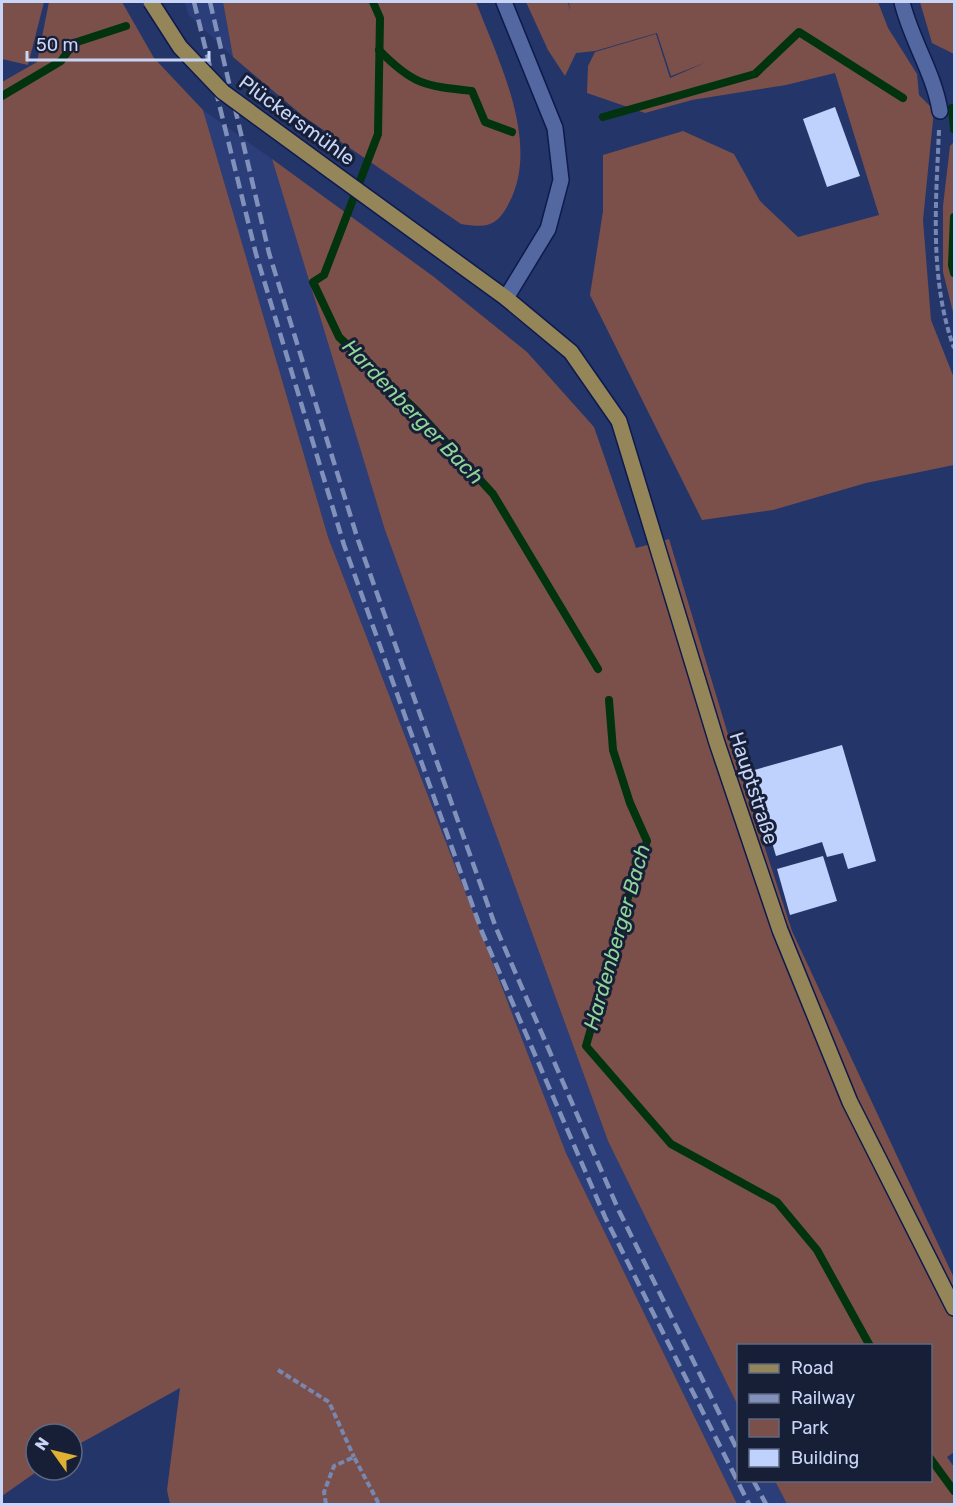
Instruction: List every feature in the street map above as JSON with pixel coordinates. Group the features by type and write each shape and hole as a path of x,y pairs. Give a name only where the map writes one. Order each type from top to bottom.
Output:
{"main road":[{"name":"Plückersmühle","path":"151,2 180,47 223,92 440,251"},
{"name":"Hauptstraße","path":"440,251 506,298 571,352 619,421 717,743 780,930 850,1102 954,1308"}],"street":[{"path":"504,2 555,128 561,180 548,229 506,298"},
{"path":"902,2 906,21 936,85 940,111"}],"path":[{"path":"940,111 938,285 946,326 954,348"},
{"path":"278,1370 329,1402 379,1504"},
{"path":"326,1504 324,1492 334,1466 354,1457"}],"shaded area":[{"path":"185,2 223,2 233,57 188,14"},
{"path":"203,110 272,159 385,530 608,1141 737,1404 737,1482 776,1482 787,1504 737,1504 566,1153 328,537"}],"green space":[{"path":"2,2 44,2 28,65 2,59"},
{"path":"49,2 122,2 154,58 203,110 328,537 566,1153 737,1504 170,1504 167,1490 180,1388 84,1441 84,1422 24,1422 24,1481 2,1496 2,82 37,62"},
{"path":"223,2 476,2 505,75 518,128 520,154 518,180 505,211 490,224 477,226 461,224 303,116 233,57"},
{"path":"526,2 568,2 570,11 569,2 878,2 888,28 917,74 919,95 934,110 923,220 931,320 954,378 954,465 866,483 773,510 702,520 590,295 603,211 603,155 683,131 734,154 760,201 798,237 879,215 835,73 786,85 692,100 645,113 587,93 588,66 595,52 656,34 670,78 707,62 671,76 657,33 595,51 576,53 565,76 548,50"},
{"path":"920,2 954,2 954,54 932,43"},
{"path":"954,142 954,316 943,272 943,206 950,146"},
{"path":"272,159 434,277 527,352 594,427 636,548 669,539 730,741 792,931 954,1278 954,1452 947,1457 954,1467 954,1504 787,1504 776,1482 932,1482 932,1344 737,1344 737,1404 608,1141 385,530"}],"building":[{"path":"835,107 860,176 827,187 803,119"},
{"path":"842,745 876,861 848,869 843,853 827,857 822,842 776,856 751,771"},
{"path":"823,856 837,901 790,915 777,869"}],"waterway":[{"name":"Hardenberger Bach","path":"373,2 380,18 378,134 324,275 313,282 339,337 418,412 493,494 598,669"},
{"path":"2,96 61,61 74,43 126,26"},
{"path":"603,117 755,74 799,32 903,98"},
{"path":"379,50 401,70 421,82 472,91 485,122 512,132"},
{"path":"952,108 954,129"},
{"path":"954,217 952,265 954,273"},
{"name":"Hardenberger Bach","path":"609,700 613,750 630,803 647,841 633,880 586,1046 671,1144 777,1202 817,1250 869,1344"},
{"name":"Hardenberger Bach","path":"932,1461 954,1491"}],"railway":[{"path":"194,2 256,254 344,545 482,932 605,1217 737,1480"},
{"path":"210,2 269,253 358,540 496,928 619,1211 737,1449"},
{"path":"738,1482 749,1504"},
{"path":"754,1482 766,1504"}]}
